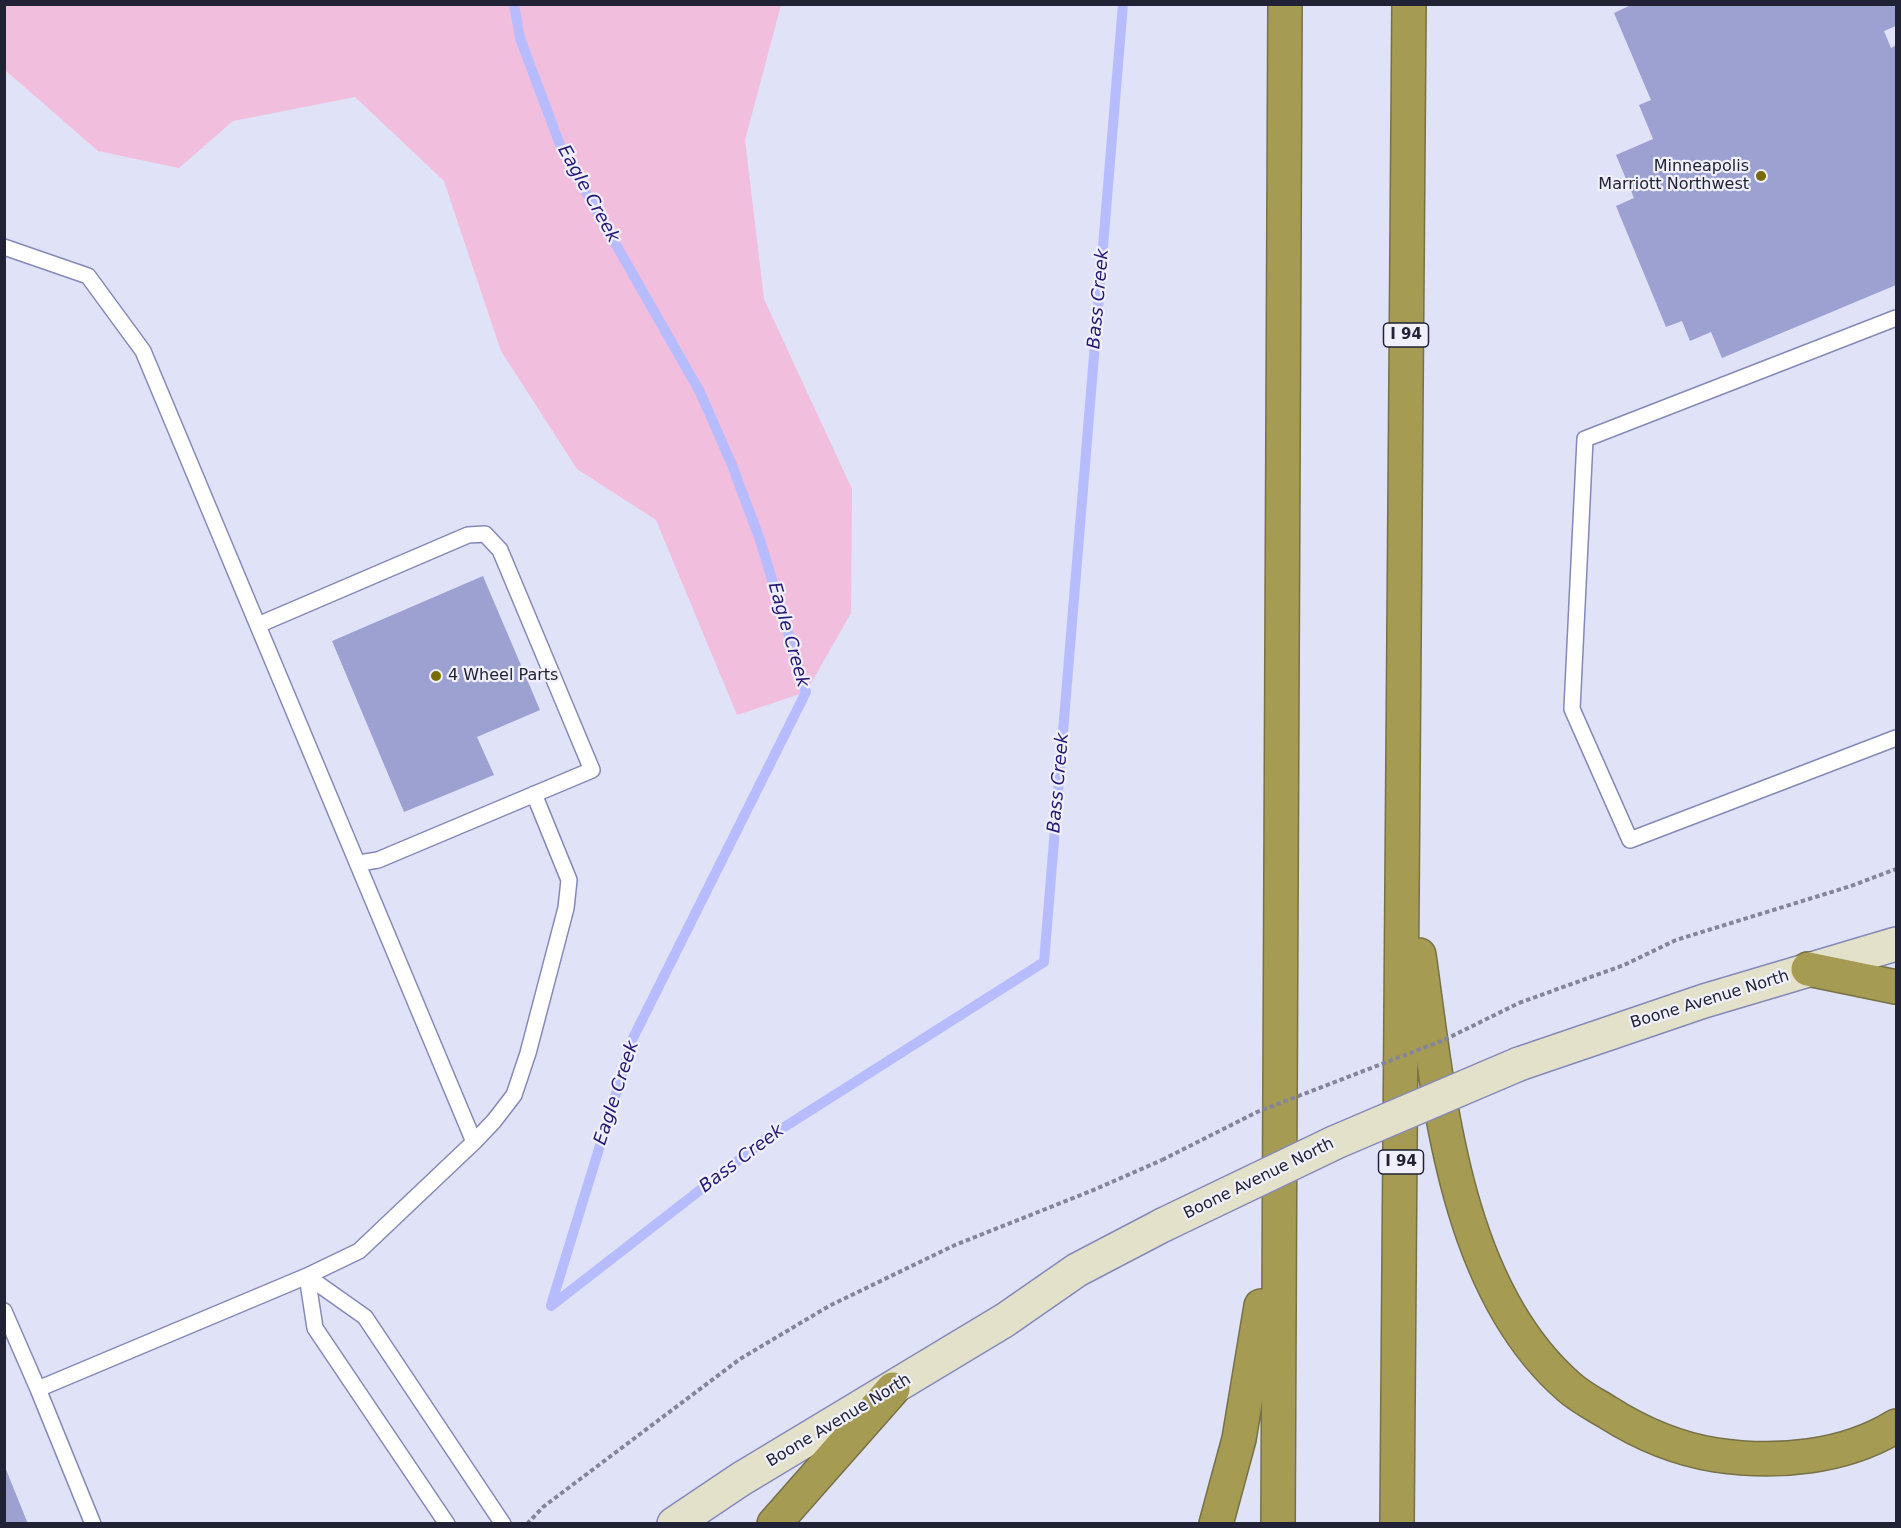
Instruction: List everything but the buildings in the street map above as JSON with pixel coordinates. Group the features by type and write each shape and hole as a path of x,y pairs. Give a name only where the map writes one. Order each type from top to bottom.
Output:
{"highway":[{"path":"1278,1524 1285,4"},
{"name":"I 94","path":"1397,1524 1409,4"},
{"path":"1404,666 1417,943 1436,1077 1450,1154 1466,1211 1479,1249 1509,1314 1550,1368 1570,1388 1619,1420 1645,1433 1704,1453 1739,1458 1803,1457 1864,1441 1896,1426"},
{"path":"1808,969 1896,987"},
{"path":"1216,1524 1239,1439 1258,1331 1280,1171"},
{"path":"774,1524 893,1389"}],"street":[{"name":"Boone Avenue North","path":"674,1524 741,1479 1005,1320 1077,1270 1163,1225 1336,1142 1520,1064 1643,1021 1894,943"}],"lane":[{"path":"4,247 88,276 143,351 474,1142"},
{"path":"1896,318 1585,439 1572,709 1630,840 1896,738"},
{"path":"258,625 468,535 485,534 500,550 592,770 378,860 359,863"},
{"path":"38,1389 307,1276 359,1251 474,1142 514,1095 528,1053 566,908 569,880 534,794"},
{"path":"307,1276 315,1328 447,1524"},
{"path":"307,1276 365,1317 503,1524"},
{"path":"4,1311 93,1524"}],"path":[{"path":"527,1524 543,1507 740,1359 829,1306 955,1245 1162,1160 1257,1112 1444,1040 1519,1003 1623,965 1676,940 1851,886 1896,869"}],"shaded area":[{"path":"5,4 781,5 745,140 764,299 852,489 851,613 806,692 737,715 656,520 577,469 501,351 444,181 355,97 233,121 179,168 98,151 5,70"}],"waterway":[{"name":"Eagle Creek","path":"514,4 520,38 562,150 700,392 732,465 760,540 806,692 633,1038 551,1305"},
{"name":"Bass Creek","path":"551,1306 767,1138 1044,962 1123,4"}],"place":[{"name":"Minneapolis Marriott Northwest","path":"1761,176"},
{"name":"4 Wheel Parts","path":"436,676"}]}
